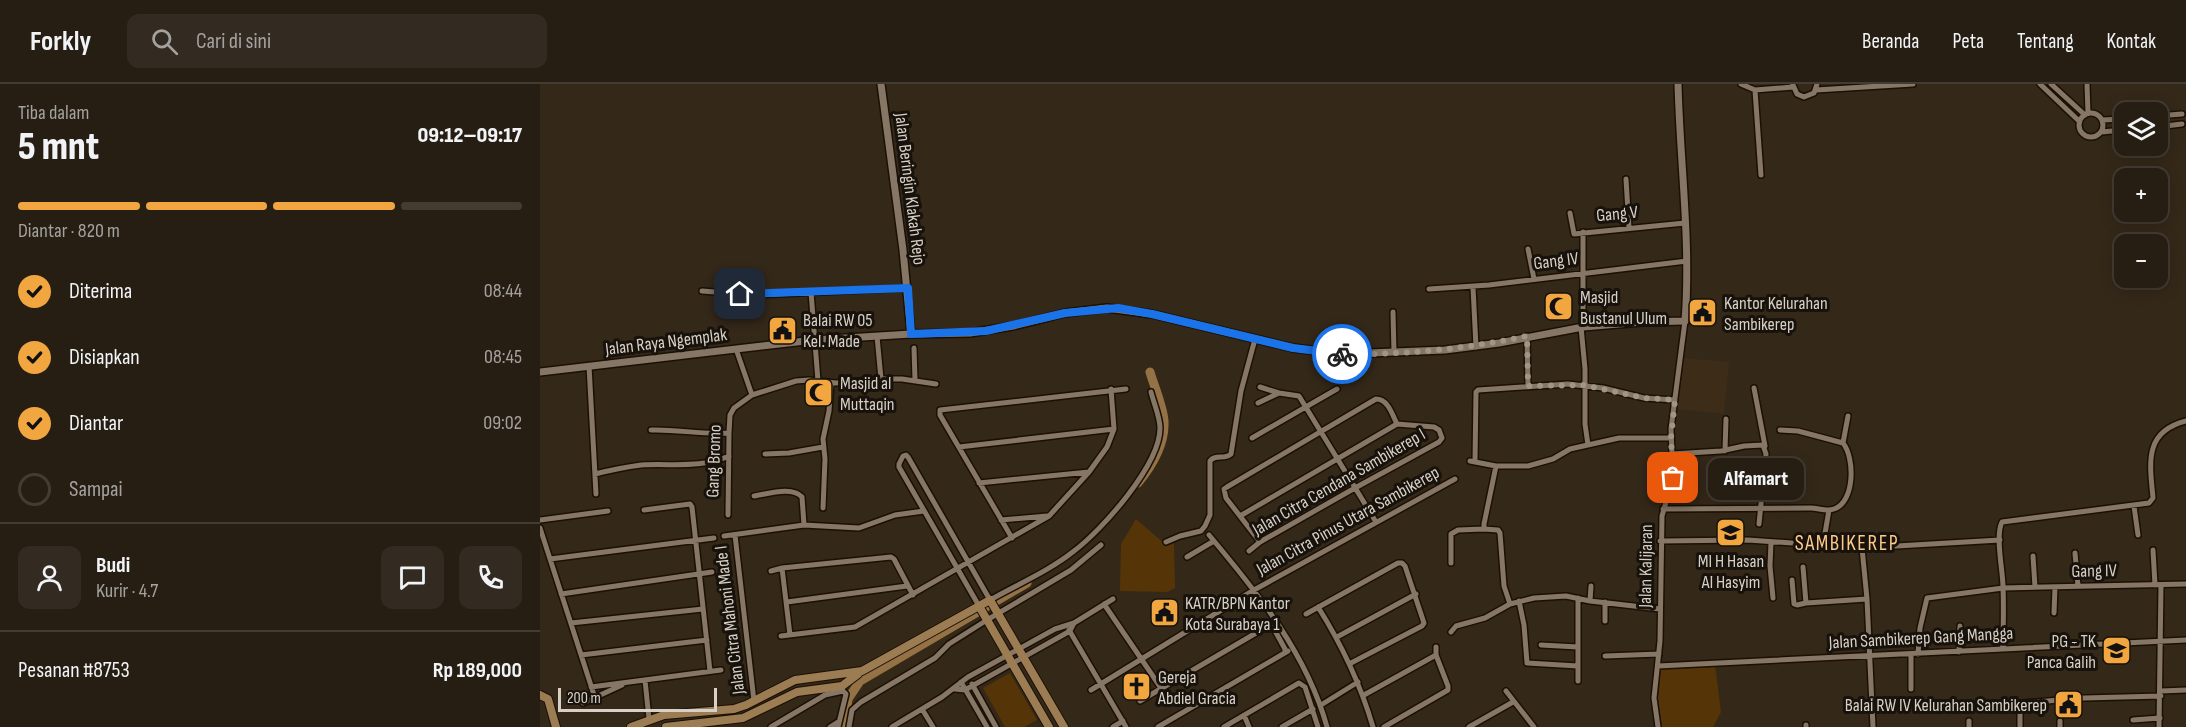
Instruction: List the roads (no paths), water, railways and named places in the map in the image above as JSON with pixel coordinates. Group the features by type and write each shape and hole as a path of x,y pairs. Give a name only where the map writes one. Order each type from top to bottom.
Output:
{"main road":[{"path":"666,727 736,720 750,716 797,692 845,686 862,671 991,601 1064,727"},
{"path":"980,608 1049,727"},
{"path":"631,727 649,719 664,716 734,709 795,680 845,686"},
{"path":"540,695 548,699 556,727"}],"street":[{"name":"Jalan Beringin Klakah Rejo","path":"881,84 908,288 911,334"},
{"name":"Jalan Kalijaran","path":"1658,727 1654,698 1659,654 1660,541 1663,509 1673,478 1671,438 1685,321 1687,261 1678,84"},
{"path":"1741,84 1755,90 1793,86 1797,94 1804,97 1811,95 1816,87 1913,84"},
{"path":"2040,84 2079,121 2079,129 2083,135 2095,137 2102,132 2114,131"},
{"path":"2051,84 2088,114 2100,117 2102,120 2114,119"},
{"path":"2088,114 2089,84"},
{"path":"1755,90 1761,175"},
{"path":"2168,114 2183,111 2182,124 2186,130"},
{"path":"2079,121 2088,114"},
{"path":"2102,120 2102,132"},
{"path":"2168,126 2182,124"},
{"path":"1626,179 1629,228"},
{"name":"Gang V","path":"1570,213 1573,233 1685,223"},
{"path":"1583,232 1582,327 1585,424 1588,445"},
{"path":"1528,249 1534,279"},
{"name":"Gang IV","path":"1429,289 1473,287 1687,261"},
{"path":"1473,287 1476,347"},
{"path":"702,291 755,295 908,288"},
{"path":"811,292 818,381"},
{"name":"Jalan Raya Ngemplak","path":"540,372 814,340 986,331 1065,313 1107,308 1152,314 1314,352 1394,353 1476,347 1582,327 1685,321"},
{"path":"1393,312 1394,353"},
{"path":"877,336 881,379"},
{"path":"1527,336 1528,386"},
{"path":"1166,542 1201,531 1209,518 1210,461 1231,454 1241,391 1255,339"},
{"path":"914,348 915,380"},
{"path":"736,349 752,395 796,381 831,383 881,379 915,380 936,384"},
{"path":"589,366 596,494"},
{"path":"824,508 825,459 823,447 831,383"},
{"path":"1671,438 1626,437 1570,450 1540,463 1520,467 1472,462 1477,390 1584,385 1644,398 1675,400"},
{"path":"1260,387 1279,393 1296,394 1307,406 1376,522"},
{"path":"1754,388 1763,446 1762,510 1759,524"},
{"path":"781,636 855,627 1049,516 1089,472 1107,447 1114,429 1111,389"},
{"path":"1011,538 940,415 942,409 1126,389"},
{"path":"1252,438 1337,389"},
{"path":"980,608 899,467 904,455 908,457 991,601 1073,552 1092,535 1128,495 1149,463 1159,435 1160,423 1151,393"},
{"path":"1258,403 1279,393"},
{"name":"Gang Bromo","path":"728,515 729,434 733,410 752,395"},
{"path":"1240,516 1397,424 1386,402 1376,399 1224,489 1226,498 1260,542"},
{"path":"1663,509 1835,509 1843,501 1851,478 1852,463 1843,443 1848,416"},
{"path":"1725,451 1726,419"},
{"path":"2003,649 2000,526 2004,521 2134,506 2152,501 2149,459 2151,448 2167,430 2186,421"},
{"name":"Jalan Citra Cendana Sambikerep I","path":"1250,551 1260,542 1439,442 1442,438 1434,427 1397,424"},
{"path":"959,447 1114,429"},
{"path":"651,430 729,434"},
{"path":"1780,430 1798,430 1843,443"},
{"path":"1672,454 1763,446"},
{"path":"765,454 789,453 823,447"},
{"path":"596,474 640,465 703,464 729,456"},
{"path":"1484,530 1485,514 1496,466"},
{"path":"979,483 1089,472"},
{"name":"Jalan Citra Pinus Utara Sambikerep","path":"1091,690 1254,590 1455,479"},
{"path":"754,496 793,491 800,494 804,525"},
{"path":"644,510 690,504 692,507 710,671"},
{"path":"2134,506 2138,536"},
{"path":"1823,545 1829,510"},
{"path":"540,520 608,511"},
{"path":"723,536 804,525 859,528 896,515 924,511"},
{"path":"1001,520 1049,516"},
{"path":"540,528 595,698"},
{"path":"1451,563 1451,534 1458,531 1498,530 1504,586 1510,604"},
{"name":"Jalan Citra Mahoni Made I","path":"735,535 754,701"},
{"path":"550,559 714,538"},
{"path":"1187,557 1211,538 1254,590 1299,659 1321,705 1327,727"},
{"path":"1660,541 1748,540 1862,548 2000,540"},
{"path":"1771,542 1770,566 1773,598"},
{"path":"849,727 852,710 861,702 935,658 949,644 986,619 1071,570 1101,545"},
{"path":"1862,548 1867,599 1873,727"},
{"path":"2154,550 2162,641 2159,727"},
{"path":"2075,553 2078,586"},
{"path":"2033,556 2035,587"},
{"path":"771,571 891,557 913,595"},
{"path":"1306,614 1402,562 1424,617 1422,626 1351,663"},
{"path":"1803,567 1806,603"},
{"path":"782,568 790,635"},
{"path":"561,594 712,573"},
{"path":"1792,580 1794,604 1797,605 1867,599"},
{"name":"Gang IV","path":"1914,654 1926,599 2003,588 2186,584"},
{"path":"787,602 907,586"},
{"path":"1590,601 1591,586"},
{"path":"2054,613 2055,587"},
{"path":"1337,637 1416,594"},
{"path":"1451,632 1456,626 1485,618 1519,601 1560,596 1660,609"},
{"path":"1578,598 1578,681"},
{"path":"892,727 955,689 968,677 1055,629 1074,623 1113,599"},
{"path":"1519,601 1524,625 1527,663 1578,666"},
{"path":"1605,602 1605,621"},
{"path":"1104,604 1161,688"},
{"path":"1318,607 1351,663 1364,695 1373,727"},
{"path":"571,624 703,609"},
{"path":"955,689 965,690 1024,658 1070,631 1074,623"},
{"path":"1066,624 1125,724 1113,727"},
{"path":"1140,701 1269,626 1274,629 1285,652"},
{"path":"1959,652 1960,626"},
{"path":"1055,629 1060,637"},
{"path":"581,655 707,640"},
{"name":"Jalan Sambikerep Gang Mangga","path":"1658,666 2186,640"},
{"path":"1541,645 1578,646"},
{"path":"1384,727 1447,692 1448,686 1436,655 1436,647"},
{"path":"1158,727 1293,649"},
{"path":"1605,656 1659,654"},
{"path":"1911,689 1914,654"},
{"path":"1364,695 1436,655"},
{"path":"591,687 721,670"},
{"path":"968,677 996,727"},
{"path":"645,680 649,719"},
{"path":"583,703 629,682"},
{"path":"961,682 987,727"},
{"path":"1321,705 1358,682"},
{"path":"1224,727 1299,683 1305,687 1318,727"},
{"path":"830,727 838,725 845,686"},
{"path":"771,727 825,695 843,691 845,686"},
{"path":"2020,727 2020,708 2023,703 2186,690"},
{"path":"1506,691 1534,727"},
{"path":"1469,727 1513,702"},
{"path":"922,709 933,727"},
{"path":"1282,727 1313,709"},
{"path":"1244,715 1249,727"},
{"path":"2133,720 2160,718"}],"waterway":[{"path":"1138,483 1156,455 1164,430 1162,411 1150,372"},
{"path":"844,727 848,699 860,681 1027,583"}],"place":[{"name":"Masjid Bustanul Ulum","path":"1559,307"},
{"name":"Kantor Kelurahan Sambikerep","path":"1703,313"},
{"name":"Balai RW 05 Kel. Made","path":"782,330"},
{"name":"Masjid al Muttaqin","path":"819,393"},
{"name":"Alfamart","path":"1673,478"},
{"name":"MI H Hasan Al Hasyim","path":"1731,532"},
{"name":"KATR/BPN Kantor Kota Surabaya 1","path":"1164,613"},
{"name":"PG - TK Panca Galih","path":"2117,651"},
{"name":"Gereja Abdiel Gracia","path":"1137,687"},
{"name":"Balai RW IV Kelurahan Sambikerep","path":"2068,705"}],"district":[{"name":"SAMBIKEREP","path":"1847,543"}]}
